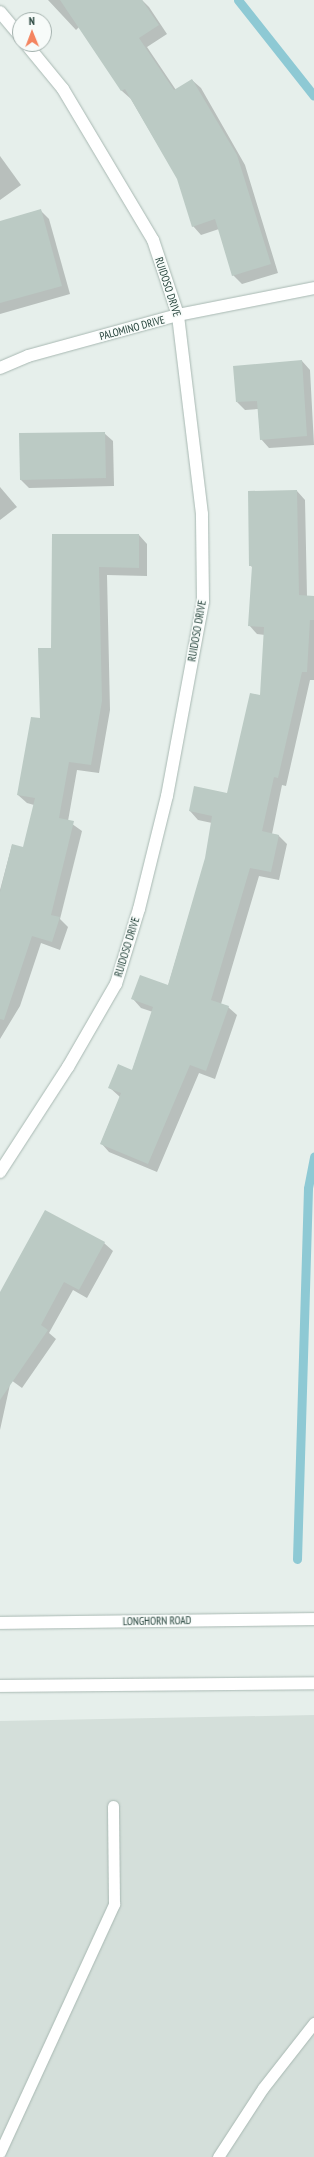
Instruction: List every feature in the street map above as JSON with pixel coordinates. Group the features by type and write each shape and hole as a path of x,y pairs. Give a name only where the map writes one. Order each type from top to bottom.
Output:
{"street":[{"path":"0,12 12,26"},
{"name":"RUIDOSO DRIVE","path":"0,1172 68,1067 116,984 139,908 167,796 203,602 202,514 178,315 153,240 63,89 33,52"},
{"name":"PALOMINO DRIVE","path":"0,368 28,356 178,315 314,288"},
{"name":"LONGHORN ROAD","path":"0,1623 314,1619"},
{"path":"0,1686 314,1683"}],"lane":[{"path":"0,2152 114,1904 113,1806"},
{"path":"218,2157 263,2088 314,2023"}],"shaded area":[{"path":"314,1715 314,2157 0,2157 0,1721"}],"building":[{"path":"60,0 142,0 159,25 139,38 174,90 192,79 237,155 271,264 232,276 215,219 192,227 177,179 125,89 121,91"},
{"path":"41,209 62,286 0,303 0,221"},
{"path":"302,360 307,436 260,440 257,401 236,402 233,366"},
{"path":"105,432 106,478 20,480 19,433"},
{"path":"297,490 299,595 314,596 314,620 310,620 307,672 302,672 278,778 274,777 262,831 279,835 271,872 250,868 211,1000 229,1006 206,1071 190,1065 148,1164 100,1144 121,1093 108,1088 118,1064 132,1070 153,1007 131,999 140,975 168,985 205,858 212,816 189,811 194,786 227,793 250,693 260,695 264,627 248,626 252,566 249,566 248,491"},
{"path":"52,534 139,534 139,568 99,567 102,701 91,765 69,762 59,818 74,821 51,915 60,917 52,942 32,936 4,1020 0,1019 0,892 12,844 23,847 35,798 17,795 31,717 40,718 38,648 51,648"},
{"path":"45,1210 105,1242 79,1290 64,1282 41,1325 48,1330 0,1400 0,1292"}],"waterway":[{"path":"238,0 314,96"},
{"path":"297,1559 308,1188 314,1157"}]}
